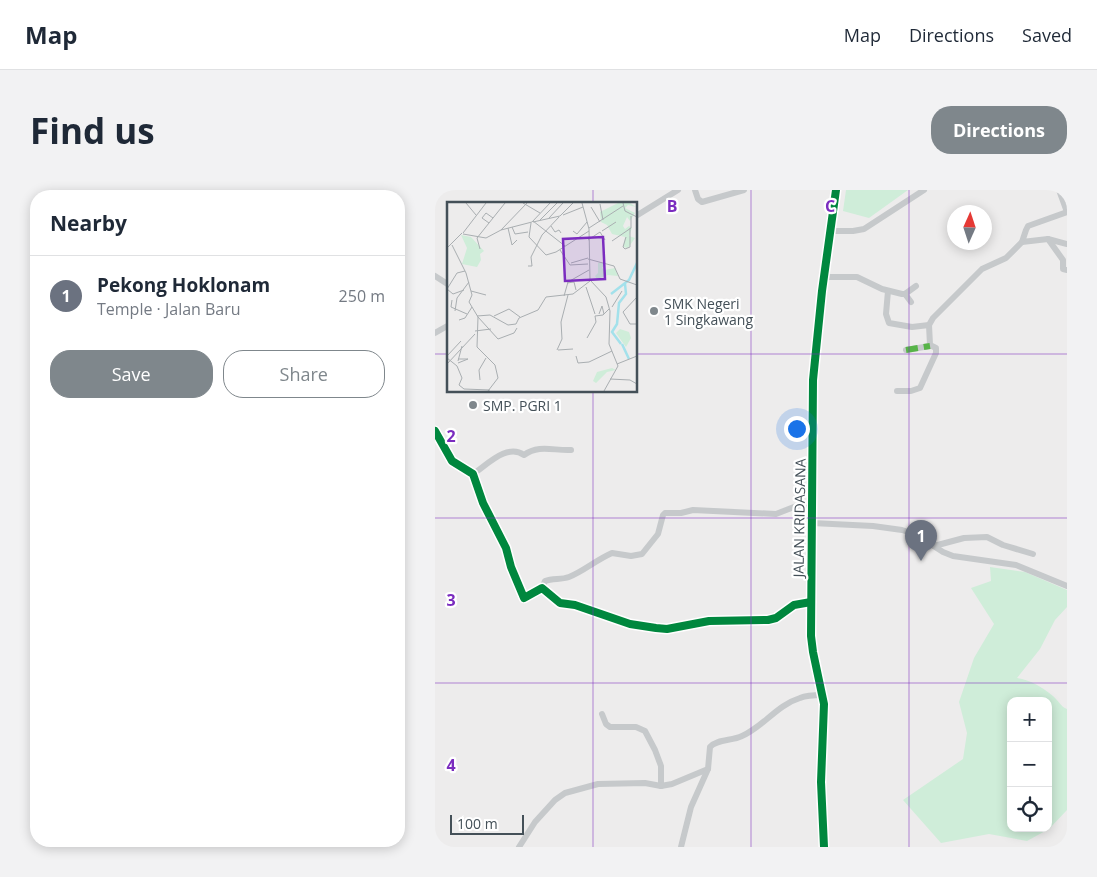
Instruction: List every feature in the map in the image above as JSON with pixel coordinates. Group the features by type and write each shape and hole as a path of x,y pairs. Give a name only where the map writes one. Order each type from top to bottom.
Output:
{"street":[{"path":"637,215 678,190"},
{"path":"695,190 698,199 702,202 744,190"},
{"name":"JALAN KRIDASANA","path":"824,847 821,782 823,695 812,644 811,602 813,380 836,190"},
{"path":"830,231 853,232 864,229 924,190"},
{"path":"930,346 929,325 942,308 982,270 1006,258 1022,242 1028,226 1067,212 1059,190"},
{"path":"1022,242 1048,239 1067,244"},
{"path":"1048,239 1063,260 1063,269 1067,270"},
{"path":"435,276 447,284"},
{"path":"824,277 857,277 888,291 905,294 911,302"},
{"path":"905,294 916,286"},
{"path":"888,291 886,314 889,323 912,327 929,325"},
{"path":"435,333 447,326"},
{"path":"897,391 915,390 922,386 927,371 937,353 936,348 930,346 906,350"},
{"path":"435,431 451,461 473,474 483,503 506,548 511,567 524,598 542,588 545,581 552,578 569,577 588,568 611,553 631,556 642,554 658,534 664,514 693,510 775,514 799,505 812,505"},
{"path":"473,474 508,451 516,450 524,455 531,450 545,447 562,451 571,450"},
{"path":"811,523 873,526 903,530 915,534 957,557 1016,565 1067,586"},
{"path":"934,546 964,538 987,537 1003,545 1033,554"},
{"path":"542,588 560,603 575,605 630,624 656,628 667,628 709,620 768,620 776,618 794,605 811,602"},
{"path":"681,847 689,814 708,769 710,747 713,743 735,739 744,735 778,710 797,699 823,695"},
{"path":"603,714 609,727 637,727 645,731 661,766 661,786"},
{"path":"519,847 535,822 555,800 565,793 598,784 645,783 661,786 672,784 708,769"}],"green space":[{"path":"846,190 908,190 869,218 843,211"},
{"path":"990,567 1025,572 1067,590 1067,607 1055,620 1040,649 1017,678 1032,682 1053,696 1067,709 1067,810 1052,826 1052,697 1007,697 1007,832 1044,832 1027,841 989,834 941,843 903,800 963,759 967,733 959,702 974,658 994,624 971,588 991,581"}],"marked path":[{"path":"906,350 930,346"}],"cycle path":[{"path":"824,847 821,782 824,704 811,636 813,380 822,291 836,190"},
{"path":"435,431 452,461 473,474 483,503 506,548 511,567 524,598 542,588 560,603 575,605 630,624 667,629 709,621 768,620 776,618 794,605 811,602"}],"place":[{"name":"SMK Negeri 1 Singkawang","path":"654,311"},
{"name":"SMP. PGRI 1","path":"473,405"},
{"name":"Pekong Hoklonam","path":"921,561"}]}
